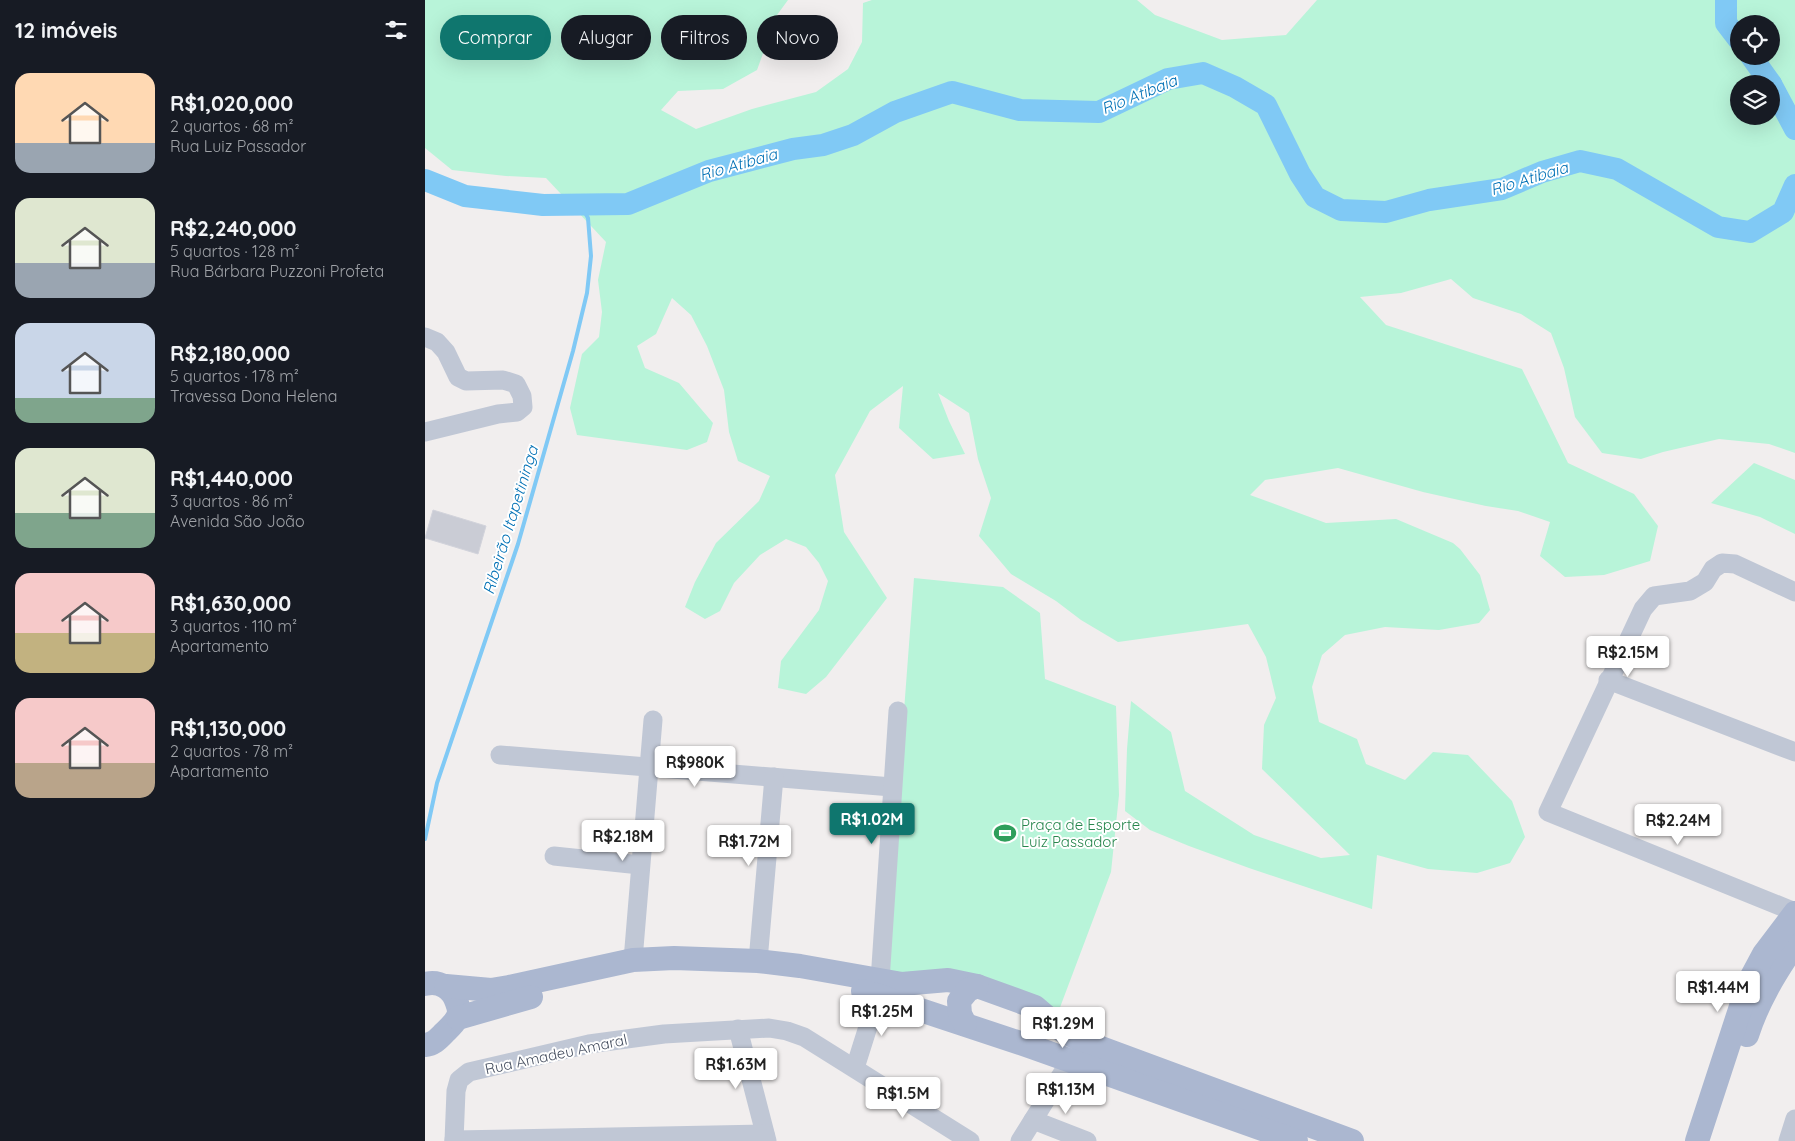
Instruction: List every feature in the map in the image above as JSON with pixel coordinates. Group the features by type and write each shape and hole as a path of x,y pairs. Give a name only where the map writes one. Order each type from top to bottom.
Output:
{"main road":[{"path":"1713,1141 1749,982 1764,954 1795,913"},
{"path":"1697,1141 1763,995 1795,944"},
{"path":"432,983 491,990 633,960 674,958 758,960 800,966 879,988 965,1024 1033,1047 1269,1136 1296,1141"},
{"path":"427,1049 458,1018 518,1000 588,984 669,973 713,971 770,974 843,985 879,988 947,980 977,986 1035,1007 1063,1031 1082,1042 1352,1141"},
{"path":"432,983 455,995 459,1010 458,1018"},
{"path":"965,1024 960,1014 959,1001 968,990 977,986"},
{"path":"1033,1047 1044,1043 1050,1034 1050,1020"}],"street":[{"path":"425,337 437,342 446,352 458,377 466,381 503,380 516,384 522,396 523,407 517,412 498,414 425,432"},
{"path":"1795,592 1735,564 1722,564 1713,569 1705,582 1690,592 1654,596 1643,609 1608,680 1548,812 1795,913"},
{"path":"1608,680 1795,752"},
{"path":"855,1068 879,988 898,712"},
{"path":"633,960 653,720"},
{"path":"500,756 892,786"},
{"path":"758,960 774,777"},
{"path":"554,856 640,865"},
{"name":"Rua Amadeu Amaral","path":"454,1140 456,1092 459,1080 469,1072 589,1044 665,1034 769,1028 787,1031 804,1037 970,1141"},
{"path":"454,1140 766,1138 738,1029"},
{"path":"1020,1141 1070,1061"},
{"path":"1788,1141 1795,1119"},
{"path":"1033,1120 1087,1141"}],"green space":[{"path":"425,0 788,0 777,15 757,15 757,60 761,60 757,70 723,89 678,91 661,110 696,129 752,109 816,92 848,69 862,42 863,3 872,0 1137,0 1155,15 1222,40 1286,35 1317,0 1795,0 1795,453 1769,444 1719,439 1641,459 1602,453 1575,417 1564,368 1551,333 1521,314 1473,298 1451,279 1401,293 1360,297 1386,325 1522,369 1568,463 1634,494 1658,526 1650,561 1604,575 1565,577 1540,556 1550,522 1518,511 1423,492 1338,468 1265,480 1250,495 1326,523 1396,519 1453,543 1480,575 1490,610 1479,623 1439,630 1385,627 1345,635 1322,655 1312,687 1319,722 1357,739 1366,764 1405,780 1433,752 1468,755 1512,801 1525,837 1510,863 1477,873 1428,869 1377,855 1372,909 1189,846 1150,830 1125,811 1131,701 1171,732 1185,791 1254,835 1321,858 1350,855 1262,769 1264,725 1276,698 1266,657 1248,624 1118,642 1011,574 979,536 991,498 978,459 969,413 938,393 965,454 933,459 899,428 903,386 870,411 835,475 844,532 887,598 826,677 806,694 778,688 781,661 819,610 828,581 819,563 806,547 786,539 760,555 734,583 720,611 705,619 685,607 695,582 716,543 759,501 770,476 738,461 729,432 724,390 707,346 691,315 672,298 656,334 637,346 645,368 679,383 713,423 707,442 687,450 577,435 570,408 582,354 599,337 602,312 598,280 606,242 546,178 452,170 425,148"},
{"path":"1754,463 1795,480 1795,534 1760,517 1711,503"},
{"name":"Praça de Esporte Luiz Passador","path":"914,578 1003,587 1040,613 1045,679 1116,706 1119,795 1111,872 1056,1018 1038,1000 884,977"}],"building":[{"path":"433,510 486,526 478,554 425,538"}],"waterway":[{"name":"Rio Atibaia","path":"1726,0 1726,23 1730,28"},
{"name":"Rio Atibaia","path":"1757,65 1765,75"},
{"name":"Rio Atibaia","path":"425,180 465,196 543,205 628,204 709,171 793,149 823,145 853,135 895,112 952,92 1020,110 1099,112 1168,79 1203,73 1235,87 1266,105 1300,174 1315,197 1341,210 1386,212 1429,200 1502,189 1542,172 1580,161 1617,169 1718,227 1750,232 1783,212 1795,185"},
{"name":"Rio Atibaia","path":"1780,101 1795,129"},
{"name":"Ribeirão Itapetininga","path":"425,839 437,783 518,544 573,351 587,293 591,256 588,218 580,204"}],"place":[{"name":"Praça de Esporte Luiz Passador","path":"1005,833"}]}
